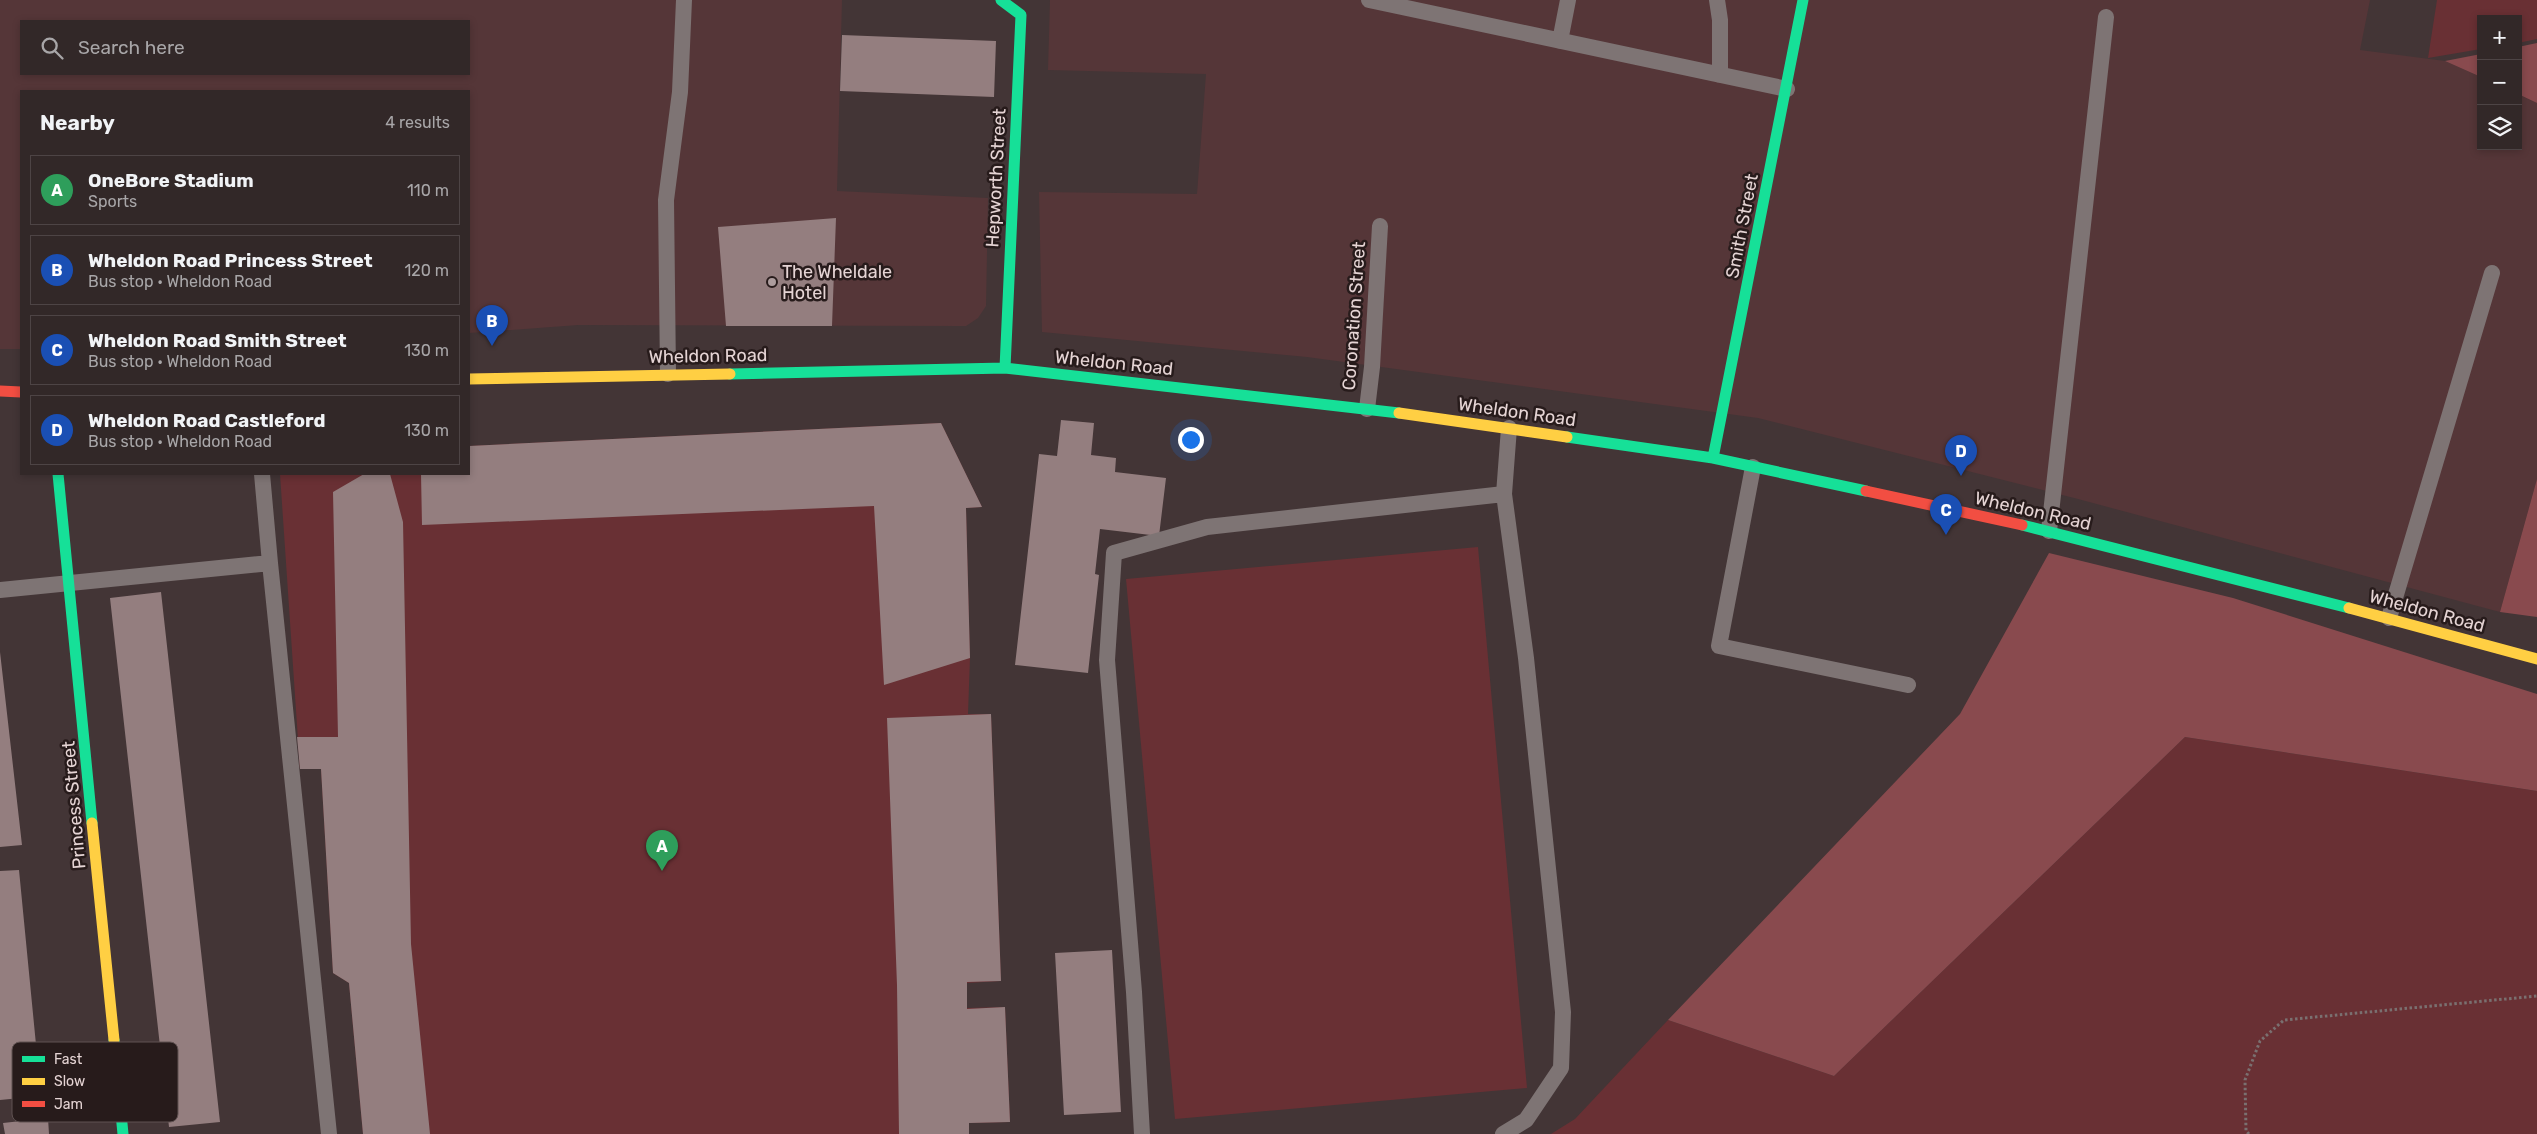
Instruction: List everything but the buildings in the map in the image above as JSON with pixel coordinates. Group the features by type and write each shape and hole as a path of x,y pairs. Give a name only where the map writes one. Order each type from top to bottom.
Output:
{"street":[{"name":"Hepworth Street","path":"1001,0 1021,15 1006,368"},
{"name":"Smith Street","path":"1713,458 1803,0"},
{"name":"Wheldon Road","path":"470,379 1006,368 1509,428 1713,458 2049,531 2389,618 2537,659"},
{"path":"0,391 20,392"},
{"name":"Princess Street","path":"58,475 114,1042"}],"lane":[{"path":"668,374 666,200 680,92 684,0"},
{"path":"1369,0 1787,89"},
{"path":"1560,41 1568,0"},
{"path":"1717,0 1720,20 1720,75"},
{"path":"2049,531 2106,17"},
{"name":"Coronation Street","path":"1367,410 1372,367 1380,226"},
{"path":"2389,618 2492,273"},
{"path":"1503,1134 1526,1120 1561,1068 1563,1012 1526,658 1504,494 1509,428"},
{"path":"1753,467 1719,646 1908,685"},
{"path":"262,475 329,1134"},
{"path":"1142,1134 1134,992 1107,660 1114,553 1207,527 1504,494"},
{"path":"0,590 270,563"}],"path":[{"path":"2249,1134 2246,1131 2245,1080 2260,1041 2284,1020 2537,996"}],"shaded area":[{"path":"0,0 842,0 837,191 988,198 986,306 978,318 966,326 578,325 470,333 470,90 20,90 20,349 0,349"},
{"path":"1050,0 2370,0 2360,50 2445,61 2477,75 2477,150 2522,150 2522,96 2537,103 2537,479 2500,612 2078,499 1758,418 1307,357 1042,332 1039,192 1197,194 1206,74 1048,70"},
{"path":"2437,0 2537,0 2537,39 2522,42 2522,15 2477,15 2477,50 2428,58"},
{"path":"2537,43 2537,103 2522,96 2522,46"},
{"path":"2477,55 2477,75 2445,61"},
{"path":"941,423 982,507 966,508 970,658 968,714 991,714 1001,981 967,983 967,1008 1005,1007 1010,1122 969,1123 969,1134 363,1134 349,983 333,973 321,769 300,769 280,475 470,475 470,446"},
{"path":"2537,479 2537,617 2500,612"},
{"path":"1478,547 1527,1088 1175,1119 1126,579"},
{"path":"2049,553 2233,598 2537,694 2537,791 2185,737 1834,1076 1668,1020 1960,714"},
{"path":"2185,737 2537,791 2537,1134 1551,1134 1575,1119 1668,1020 1834,1076"}],"traffic: fast":[{"path":"1001,0 1021,15 1005,368"},
{"path":"1713,458 1803,0"},
{"path":"730,374 1005,368 1399,413"},
{"path":"1567,437 1713,458 1866,491"},
{"path":"58,475 92,823"},
{"path":"2022,525 2349,608"},
{"path":"122,1122 123,1134"}],"traffic: slow":[{"path":"470,379 730,374"},
{"path":"1399,413 1567,437"},
{"path":"2349,608 2537,659"},
{"path":"92,823 114,1040"}],"traffic: jam":[{"path":"0,391 20,392"},
{"path":"1866,491 2022,525"}],"place":[{"name":"The Wheldale Hotel","path":"772,282"},
{"name":"Wheldon Road Princess Street","path":"492,346"},
{"name":"Wheldon Road Castleford","path":"1961,476"},
{"name":"Wheldon Road Smith Street","path":"1946,535"},
{"name":"OneBore Stadium","path":"662,871"}]}
